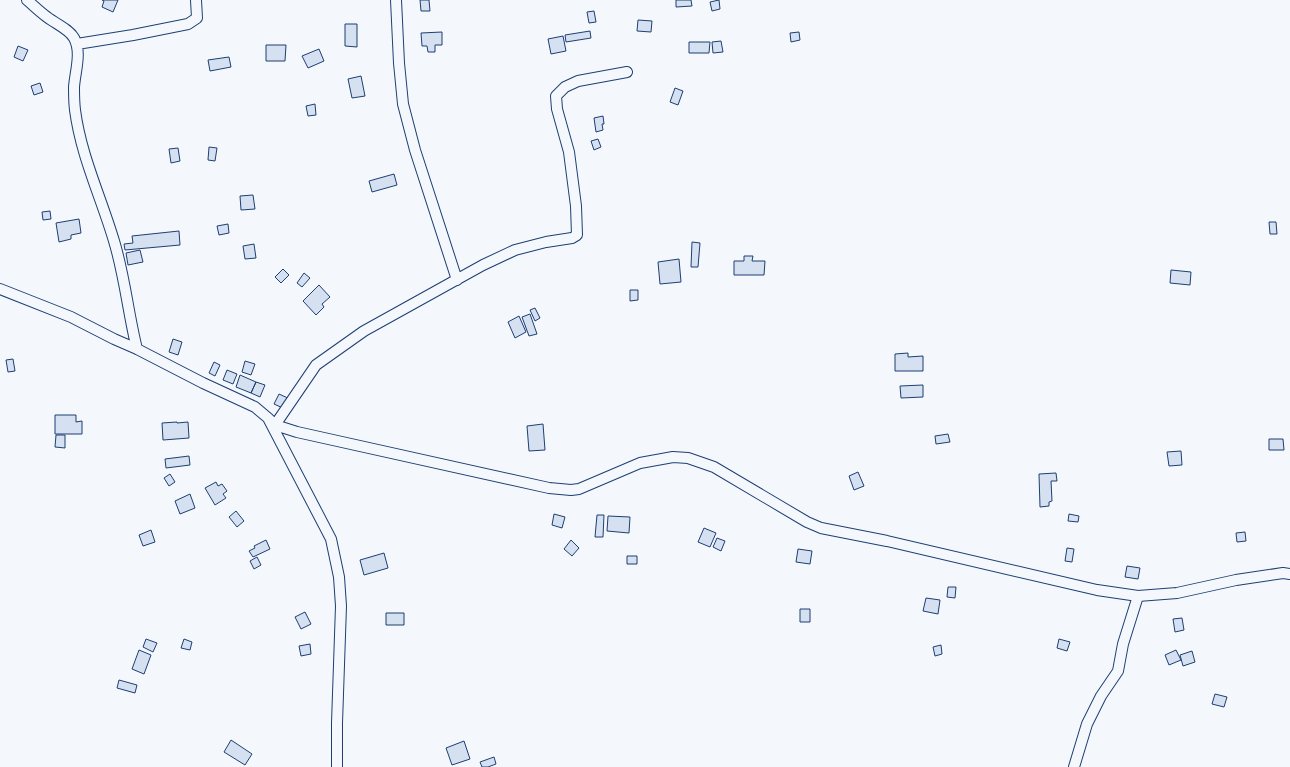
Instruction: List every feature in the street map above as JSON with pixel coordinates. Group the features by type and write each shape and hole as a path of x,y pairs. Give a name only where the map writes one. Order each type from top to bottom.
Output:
{"street":[{"path":"27,0 73,36 77,44 74,104 78,131 114,241 124,280 137,349"},
{"path":"77,44 188,24 197,18 196,0"},
{"path":"396,0 403,104 415,150 457,280"},
{"path":"272,422 316,365 364,331 483,265 516,250 546,242 572,238 577,235 576,206 569,152 556,109 556,96 565,87 578,80 627,72"},
{"path":"0,289 72,317 255,407 272,422 297,432 530,484 549,488 579,489 640,463 673,457 688,458 714,466 821,528 887,541 1097,590 1138,596 1177,593 1236,580 1283,573 1290,574"},
{"path":"272,422 330,539 339,577 342,606 337,767"},
{"path":"1074,767 1088,724 1101,696 1118,671 1123,644 1138,596"}],"building":[{"path":"102,0 118,0 113,12 102,7 104,1"},
{"path":"420,0 429,0 430,11 421,11"},
{"path":"676,0 691,0 692,6 676,7"},
{"path":"719,0 720,9 712,11 710,2"},
{"path":"594,11 596,22 589,23 587,12"},
{"path":"638,20 652,21 651,32 637,31"},
{"path":"345,24 357,24 357,47 345,46"},
{"path":"590,31 591,38 566,42 565,35"},
{"path":"442,32 442,45 435,45 435,52 428,52 427,46 422,46 421,33"},
{"path":"799,32 800,40 791,42 790,33"},
{"path":"563,36 566,51 551,54 548,39"},
{"path":"721,41 723,52 713,53 712,42"},
{"path":"689,42 710,42 709,53 689,53"},
{"path":"266,45 286,45 285,61 266,61"},
{"path":"18,46 28,50 23,61 14,57"},
{"path":"319,49 324,61 308,68 302,56"},
{"path":"229,57 231,67 210,71 208,60"},
{"path":"361,76 365,96 352,98 348,79"},
{"path":"40,83 43,92 34,95 31,86"},
{"path":"675,88 683,91 678,105 670,102"},
{"path":"315,104 316,115 308,116 306,106"},
{"path":"603,116 603,130 596,132 594,118"},
{"path":"598,139 601,147 594,150 591,141"},
{"path":"209,147 217,148 215,161 208,160"},
{"path":"178,148 180,161 171,163 169,149"},
{"path":"394,174 397,185 372,192 369,181"},
{"path":"253,195 255,209 241,210 240,196"},
{"path":"50,211 51,219 43,220 42,212"},
{"path":"79,219 81,233 71,235 71,239 59,242 56,223"},
{"path":"1269,222 1276,222 1277,234 1270,234"},
{"path":"228,224 229,233 219,235 217,226"},
{"path":"179,231 180,245 125,250 124,244 133,243 132,236"},
{"path":"692,242 700,243 698,267 691,267"},
{"path":"254,244 256,258 245,259 243,246"},
{"path":"140,250 143,262 128,265 126,253"},
{"path":"744,256 753,256 752,261 765,261 764,275 734,275 734,261 744,261"},
{"path":"679,259 681,282 660,284 658,262"},
{"path":"283,269 289,275 281,283 275,277"},
{"path":"1171,270 1191,272 1190,285 1170,283"},
{"path":"304,273 310,278 302,287 297,283"},
{"path":"319,285 330,297 322,304 324,307 316,315 303,301"},
{"path":"630,290 638,290 638,300 630,301"},
{"path":"535,308 540,318 535,321 530,310"},
{"path":"530,314 537,334 529,336 522,317"},
{"path":"519,316 526,332 515,338 508,322"},
{"path":"173,339 182,342 178,355 169,352"},
{"path":"908,353 908,357 923,356 923,371 895,371 895,354"},
{"path":"13,359 15,371 8,372 6,360"},
{"path":"245,361 255,364 251,375 242,372"},
{"path":"214,362 220,365 215,376 209,373"},
{"path":"227,370 237,374 233,384 223,380"},
{"path":"240,375 256,382 251,393 236,387"},
{"path":"256,382 265,385 260,397 251,393"},
{"path":"923,385 923,397 901,398 900,386"},
{"path":"279,394 290,399 285,409 274,404"},
{"path":"55,415 76,415 76,422 82,421 82,434 55,434"},
{"path":"188,422 189,438 163,440 162,423"},
{"path":"543,424 545,450 529,451 527,426"},
{"path":"948,434 950,442 936,444 935,436"},
{"path":"56,435 65,435 65,448 55,447"},
{"path":"1269,439 1283,439 1284,450 1269,450"},
{"path":"1181,451 1182,465 1169,466 1167,452"},
{"path":"189,456 190,465 166,468 165,459"},
{"path":"858,472 864,486 854,490 849,476"},
{"path":"1056,473 1057,481 1051,481 1052,501 1049,502 1049,506 1040,507 1039,474"},
{"path":"170,474 175,482 169,486 164,478"},
{"path":"216,482 218,486 222,484 227,491 223,494 226,498 215,505 205,488"},
{"path":"190,494 195,508 180,514 175,501"},
{"path":"236,511 244,521 237,527 229,517"},
{"path":"554,514 565,517 562,528 552,525"},
{"path":"1069,514 1079,516 1078,522 1068,521"},
{"path":"597,515 604,515 603,537 595,537"},
{"path":"608,516 630,517 629,533 607,531"},
{"path":"704,528 716,533 710,547 698,542"},
{"path":"151,530 155,542 143,546 139,535"},
{"path":"1245,532 1246,541 1237,542 1236,533"},
{"path":"717,538 725,541 721,551 713,547"},
{"path":"266,540 270,549 253,557 249,551"},
{"path":"571,540 579,548 572,556 564,549"},
{"path":"1067,548 1074,549 1072,562 1065,561"},
{"path":"798,549 812,551 810,564 796,562"},
{"path":"384,553 388,568 364,575 360,560"},
{"path":"627,556 637,556 637,564 627,564"},
{"path":"257,557 261,565 254,569 250,561"},
{"path":"1127,566 1140,568 1138,579 1125,577"},
{"path":"948,587 956,587 955,598 947,597"},
{"path":"926,598 940,600 938,614 923,611"},
{"path":"800,609 810,609 810,622 800,622"},
{"path":"305,612 311,624 301,629 295,617"},
{"path":"386,613 404,613 404,625 386,625"},
{"path":"1182,618 1184,630 1175,632 1173,619"},
{"path":"146,639 157,643 153,652 143,647"},
{"path":"184,639 192,642 190,650 181,648"},
{"path":"1059,639 1070,642 1067,651 1057,648"},
{"path":"310,644 311,654 301,656 299,646"},
{"path":"941,645 942,654 935,656 933,647"},
{"path":"139,650 151,655 144,674 132,669"},
{"path":"1176,650 1181,660 1169,665 1165,655"},
{"path":"1192,651 1195,662 1183,666 1180,655"},
{"path":"119,680 137,685 135,693 117,688"},
{"path":"1215,694 1227,697 1224,707 1212,704"},
{"path":"231,740 252,754 245,765 224,752"},
{"path":"464,741 470,759 452,765 446,748"},
{"path":"494,757 496,764 482,767 480,762"}]}
